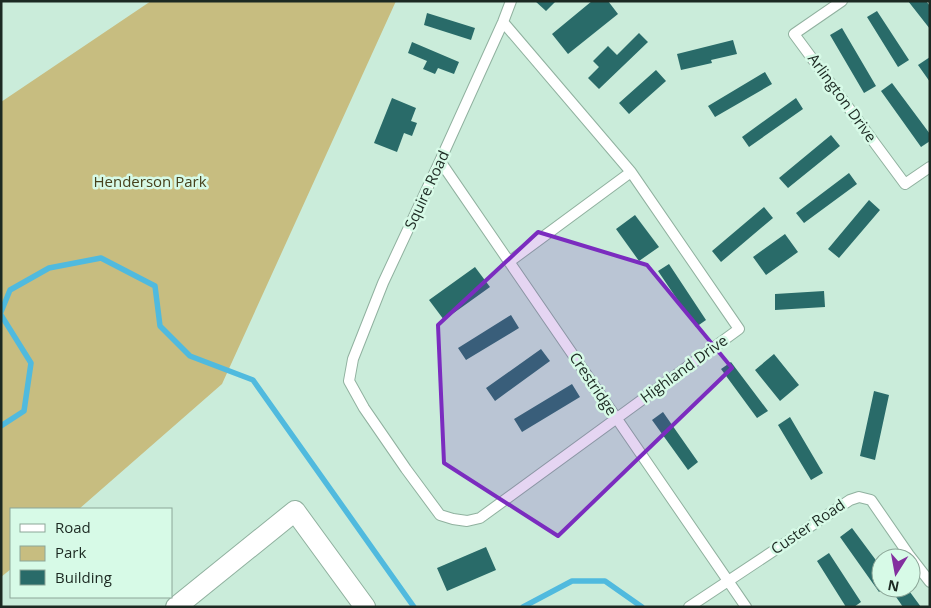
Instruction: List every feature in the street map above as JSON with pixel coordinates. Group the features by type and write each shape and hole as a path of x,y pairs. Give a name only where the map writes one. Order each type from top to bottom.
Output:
{"street":[{"path":"176,607 295,511 365,607"}],"lane":[{"name":"Squire Road","path":"349,381 353,359 383,283 503,22 510,1"},
{"name":"Arlington Drive","path":"842,1 794,34 905,184 930,167"},
{"name":"Highland Drive","path":"349,381 364,408 440,514 466,521 480,518 739,329 631,172 503,22"},
{"name":"Crestridge","path":"440,161 746,607"},
{"path":"509,262 631,172"},
{"name":"Custer Road","path":"689,607 850,500 859,496 871,500 930,582"}],"highlighted area":[{"path":"538,232 647,265 732,368 558,536 444,463 438,325"}],"green space":[{"name":"Henderson Park","path":"151,1 396,1 222,384 80,508 10,508 10,570 1,577 1,102"}],"building":[{"path":"535,1 556,1 546,11"},
{"path":"592,1 608,1 618,14 568,54 552,34"},
{"path":"908,1 926,1 930,6 930,29"},
{"path":"877,11 909,60 898,67 867,17"},
{"path":"427,13 475,28 471,40 424,25"},
{"path":"842,28 876,86 864,93 830,35"},
{"path":"639,33 648,42 599,89 588,78 599,67 593,61 608,46 617,55"},
{"path":"733,40 737,54 711,60 712,63 681,70 677,54"},
{"path":"412,42 459,62 454,74 438,68 435,74 423,69 427,61 408,53"},
{"path":"930,57 930,82 918,65"},
{"path":"656,70 666,81 629,114 619,103"},
{"path":"765,72 772,84 715,117 708,106"},
{"path":"892,83 930,134 930,141 921,147 881,91"},
{"path":"392,98 416,108 411,121 417,123 412,136 404,133 397,152 374,143"},
{"path":"796,98 803,109 749,147 742,137"},
{"path":"831,135 840,146 788,188 779,178"},
{"path":"849,173 857,184 804,223 796,213"},
{"path":"869,200 880,210 839,258 828,249"},
{"path":"764,207 773,218 721,262 712,251"},
{"path":"635,215 659,247 639,261 616,229"},
{"path":"785,234 798,252 766,275 753,257"},
{"path":"669,264 706,320 696,327 658,271"},
{"path":"475,267 490,287 444,320 429,300"},
{"path":"824,291 825,307 775,310 775,294"},
{"path":"511,315 519,328 466,360 458,348"},
{"path":"541,349 550,361 495,401 486,388"},
{"path":"774,354 799,385 780,401 755,370"},
{"path":"731,362 768,411 757,418 721,369"},
{"path":"572,384 580,397 522,432 514,419"},
{"path":"874,391 889,395 875,460 860,456"},
{"path":"663,412 698,462 688,470 652,420"},
{"path":"790,417 823,473 811,480 778,425"},
{"path":"852,528 871,554 871,581 840,537"},
{"path":"486,547 496,570 447,591 437,568"},
{"path":"829,553 861,602 854,607 846,607 817,561"},
{"path":"897,598 914,598 921,607 903,607"}],"waterway":[{"path":"1,312 10,290 49,268 101,258 155,286 160,326 190,356 253,380 414,607"},
{"path":"1,315 31,363 24,411 1,426"},
{"path":"523,607 572,581 605,581 642,607"}]}
